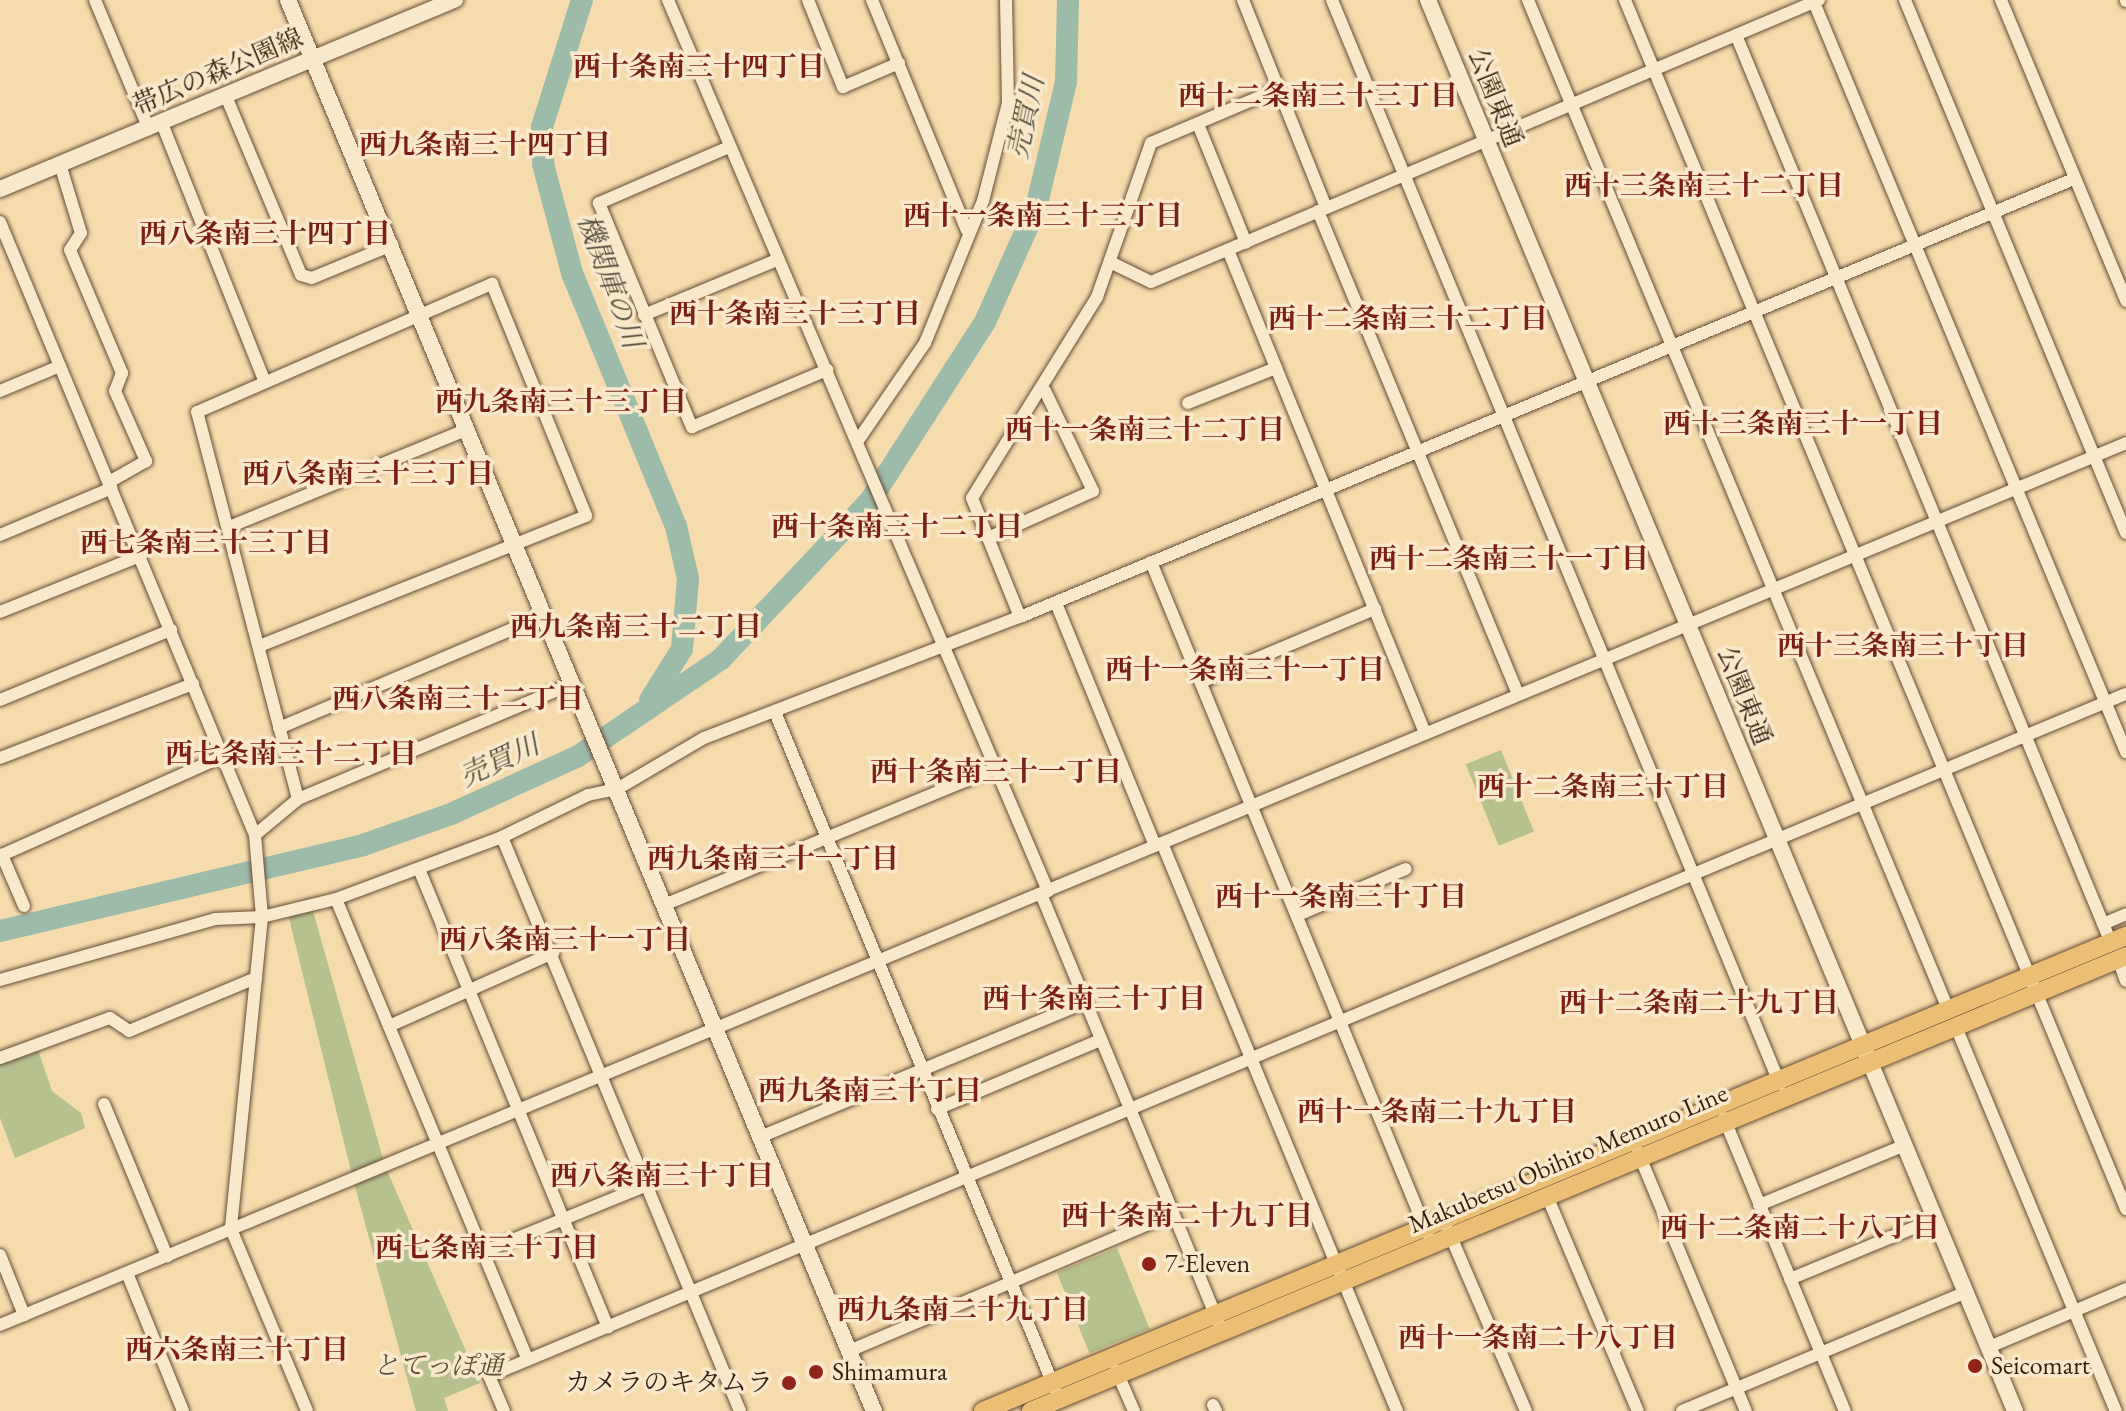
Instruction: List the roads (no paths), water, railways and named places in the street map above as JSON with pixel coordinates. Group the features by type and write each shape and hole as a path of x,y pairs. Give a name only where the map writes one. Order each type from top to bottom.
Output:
{"main road":[{"name":"Makubetsu Obihiro Memuro Line","path":"983,1411 1056,1391 1867,1053 1956,1027 2033,985 2120,949"},
{"name":"Makubetsu Obihiro Memuro Line","path":"1867,1053 1948,1009 2033,985"},
{"name":"Makubetsu Obihiro Memuro Line","path":"1447,1228 1547,1196 1636,1149"},
{"name":"Makubetsu Obihiro Memuro Line","path":"1031,1411 1056,1391"}],"street":[{"path":"95,0 154,124 265,382"},
{"path":"288,0 874,1411"},
{"name":"帯広の森公園線","path":"0,189 455,0"},
{"path":"668,0 777,260 861,443 946,646 1100,1040 1219,1323"},
{"path":"808,0 843,87 899,63"},
{"path":"872,0 967,230"},
{"path":"861,443 925,343 967,230 983,201 1008,103 1006,0"},
{"path":"1244,0 1418,454 1518,694"},
{"path":"1332,0 1692,878 1782,1088"},
{"name":"公園東通","path":"1428,0 2015,1411"},
{"path":"1528,0 1948,1009"},
{"path":"1625,0 2126,1209"},
{"path":"1905,0 2126,533"},
{"path":"2001,0 2126,301"},
{"path":"1112,263 1151,282 1815,1 1913,244 2126,752"},
{"path":"1736,35 2103,924 2120,949 2126,979"},
{"path":"1020,617 972,498 1045,391 1112,263 1151,143 1278,89"},
{"path":"225,94 301,275 312,278 392,245"},
{"path":"1198,124 1246,243"},
{"path":"729,147 599,203 692,427 827,370"},
{"path":"0,535 110,485 146,461 115,391 122,373 70,250 81,233 60,164"},
{"path":"0,980 215,919 336,899 502,837 704,738 1056,603 1326,489 1418,454 1585,380 2074,179"},
{"path":"0,222 255,839 262,912 231,1229 307,1411"},
{"path":"1228,250 1425,733"},
{"path":"644,315 777,260"},
{"path":"259,646 586,516 492,284 197,412 298,799"},
{"path":"0,391 60,366"},
{"path":"1188,403 1276,368"},
{"path":"988,538 1093,491 1045,391"},
{"path":"229,527 466,430"},
{"path":"0,1325 2126,443"},
{"path":"0,612 140,556"},
{"path":"1151,562 1428,1236"},
{"path":"1056,603 1397,1411"},
{"path":"1201,682 1375,609"},
{"path":"279,728 543,616"},
{"path":"0,700 171,630"},
{"path":"0,758 193,684"},
{"path":"255,839 298,799 575,692"},
{"path":"504,1411 489,1376 1250,1057 1692,878 2126,694"},
{"path":"775,712 1056,1391"},
{"path":"24,906 2,855 223,756"},
{"path":"664,905 996,768"},
{"path":"502,837 553,953 740,1411"},
{"path":"419,869 608,1328"},
{"path":"1298,915 1406,869"},
{"path":"336,899 528,1360"},
{"path":"2103,924 2126,914"},
{"path":"389,1026 553,953"},
{"path":"0,1058 110,1018 129,1031 256,978"},
{"path":"760,1137 1086,1002"},
{"path":"1956,1027 2116,1411"},
{"path":"937,1109 1100,1040"},
{"path":"104,1104 167,1256"},
{"path":"1721,1113 1845,1411"},
{"path":"1759,1205 1905,1145"},
{"path":"1636,1149 1746,1411"},
{"path":"483,1252 647,1185"},
{"path":"1547,1196 1638,1411"},
{"path":"849,1351 1172,1214"},
{"path":"1790,1279 1935,1219"},
{"path":"1447,1228 1526,1411"},
{"path":"0,1255 24,1315"},
{"path":"127,1273 183,1411"},
{"path":"1989,1347 2126,1289"},
{"path":"1682,1411 1966,1292"},
{"path":"1114,1366 1134,1411"}],"waterway":[{"name":"機関庫の川","path":"582,0 542,127 543,164 572,273 676,526 688,579 682,649 650,700"},
{"name":"売買川","path":"0,931 363,845 451,814 578,756 721,659 870,501 985,322 1036,208 1066,82 1068,0"}],"place":[{"name":"7-Eleven","path":"1149,1264"},
{"name":"Seicomart","path":"1975,1366"},
{"name":"Shimamura","path":"816,1372"},
{"name":"カメラのキタムラ","path":"789,1383"}],"district":[{"name":"西十条南三十四丁目","path":"699,66"},
{"name":"西十二条南三十三丁目","path":"1318,95"},
{"name":"西九条南三十四丁目","path":"485,144"},
{"name":"西十三条南三十二丁目","path":"1704,185"},
{"name":"西十一条南三十三丁目","path":"1043,215"},
{"name":"西八条南三十四丁目","path":"265,233"},
{"name":"西十条南三十三丁目","path":"795,313"},
{"name":"西十二条南三十二丁目","path":"1408,318"},
{"name":"西九条南三十三丁目","path":"561,401"},
{"name":"西十三条南三十一丁目","path":"1803,423"},
{"name":"西十一条南三十二丁目","path":"1145,429"},
{"name":"西八条南三十三丁目","path":"368,473"},
{"name":"西十条南三十二丁目","path":"897,526"},
{"name":"西七条南三十三丁目","path":"206,542"},
{"name":"西十二条南三十一丁目","path":"1509,558"},
{"name":"西九条南三十二丁目","path":"636,626"},
{"name":"西十三条南三十丁目","path":"1903,645"},
{"name":"西十一条南三十一丁目","path":"1245,669"},
{"name":"西八条南三十二丁目","path":"458,698"},
{"name":"西七条南三十二丁目","path":"291,753"},
{"name":"西十条南三十一丁目","path":"996,771"},
{"name":"西十二条南三十丁目","path":"1603,786"},
{"name":"西九条南三十一丁目","path":"773,858"},
{"name":"西十一条南三十丁目","path":"1341,896"},
{"name":"西八条南三十一丁目","path":"565,939"},
{"name":"西十条南三十丁目","path":"1094,998"},
{"name":"西十二条南二十九丁目","path":"1699,1002"},
{"name":"西九条南三十丁目","path":"870,1090"},
{"name":"西十一条南二十九丁目","path":"1437,1111"},
{"name":"西八条南三十丁目","path":"662,1175"},
{"name":"西十条南二十九丁目","path":"1187,1215"},
{"name":"西十二条南二十八丁目","path":"1800,1227"},
{"name":"西七条南三十丁目","path":"487,1247"},
{"name":"西九条南二十九丁目","path":"963,1309"},
{"name":"西十一条南二十八丁目","path":"1538,1337"},
{"name":"西六条南三十丁目","path":"237,1349"}],"park label":[{"name":"とてっぽ通","path":"438,1366"}]}
